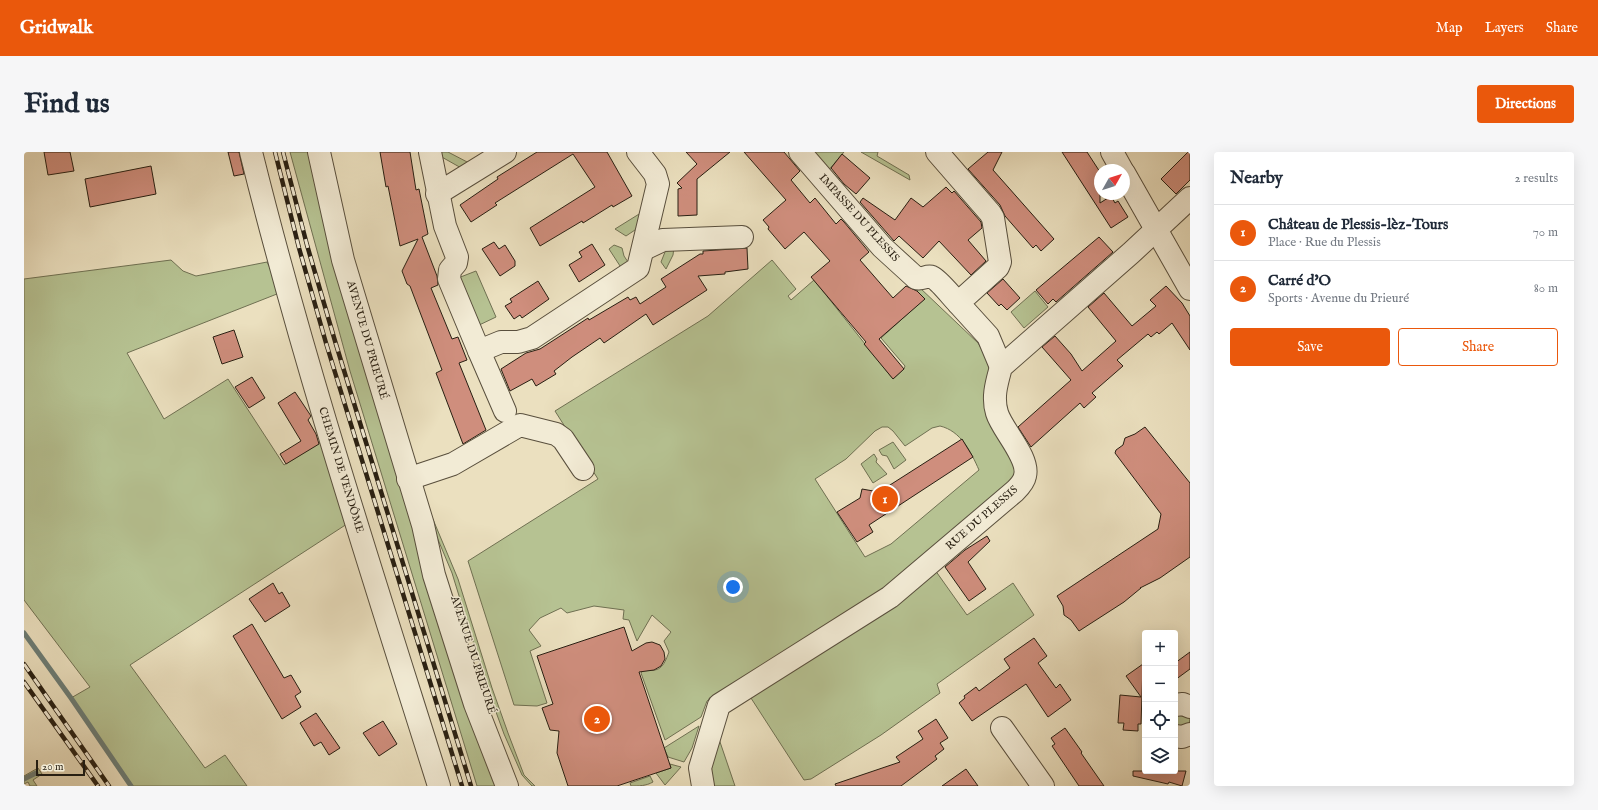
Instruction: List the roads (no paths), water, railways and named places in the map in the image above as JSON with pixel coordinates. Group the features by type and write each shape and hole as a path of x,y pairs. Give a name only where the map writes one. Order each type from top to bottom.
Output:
{"street":[{"name":"CHEMIN DE VENDÔME","path":"250,152 271,233 333,447 439,786"},
{"name":"AVENUE DU PRIEURÉ","path":"319,152 343,260 423,525 434,575 481,703 518,786"},
{"path":"430,152 437,194 448,239 457,257 456,263 450,270 449,279 505,411"},
{"path":"437,194 505,152"},
{"path":"479,351 501,342 518,342 532,338 638,268 644,249 658,184 655,174 638,152"},
{"name":"IMPASSE DU PLESSIS","path":"800,152 882,247 916,278 933,277 958,303 988,336 1001,367"},
{"path":"937,152 990,214 1001,257 998,267 958,303"},
{"path":"1112,152 1119,164"},
{"path":"1130,183 1190,289"},
{"path":"1001,367 1157,230 1190,198"},
{"path":"644,249 663,240 742,238"},
{"name":"RUE DU PLESSIS","path":"703,786 700,768 719,705 890,597 1015,491 1022,483 1026,470 1024,463 997,413 995,390 1001,367"},
{"path":"408,479 452,464 520,425 556,434 563,439 583,469"},
{"path":"1178,704 1183,704 1190,707"},
{"path":"1002,728 1043,786"},
{"path":"1178,736 1182,737 1190,734"}],"waterway":[{"path":"24,633 71,698 131,786"},
{"path":"24,779 36,773"}],"railway":[{"path":"275,152 299,248 326,343 462,786"},
{"path":"283,152 307,245 335,341 471,786"},
{"path":"24,664 109,786"},
{"path":"24,682 98,786"}],"place":[{"name":"Château de Plessis-lèz-Tours","path":"885,499"},
{"name":"Carré d'O","path":"597,719"}]}
